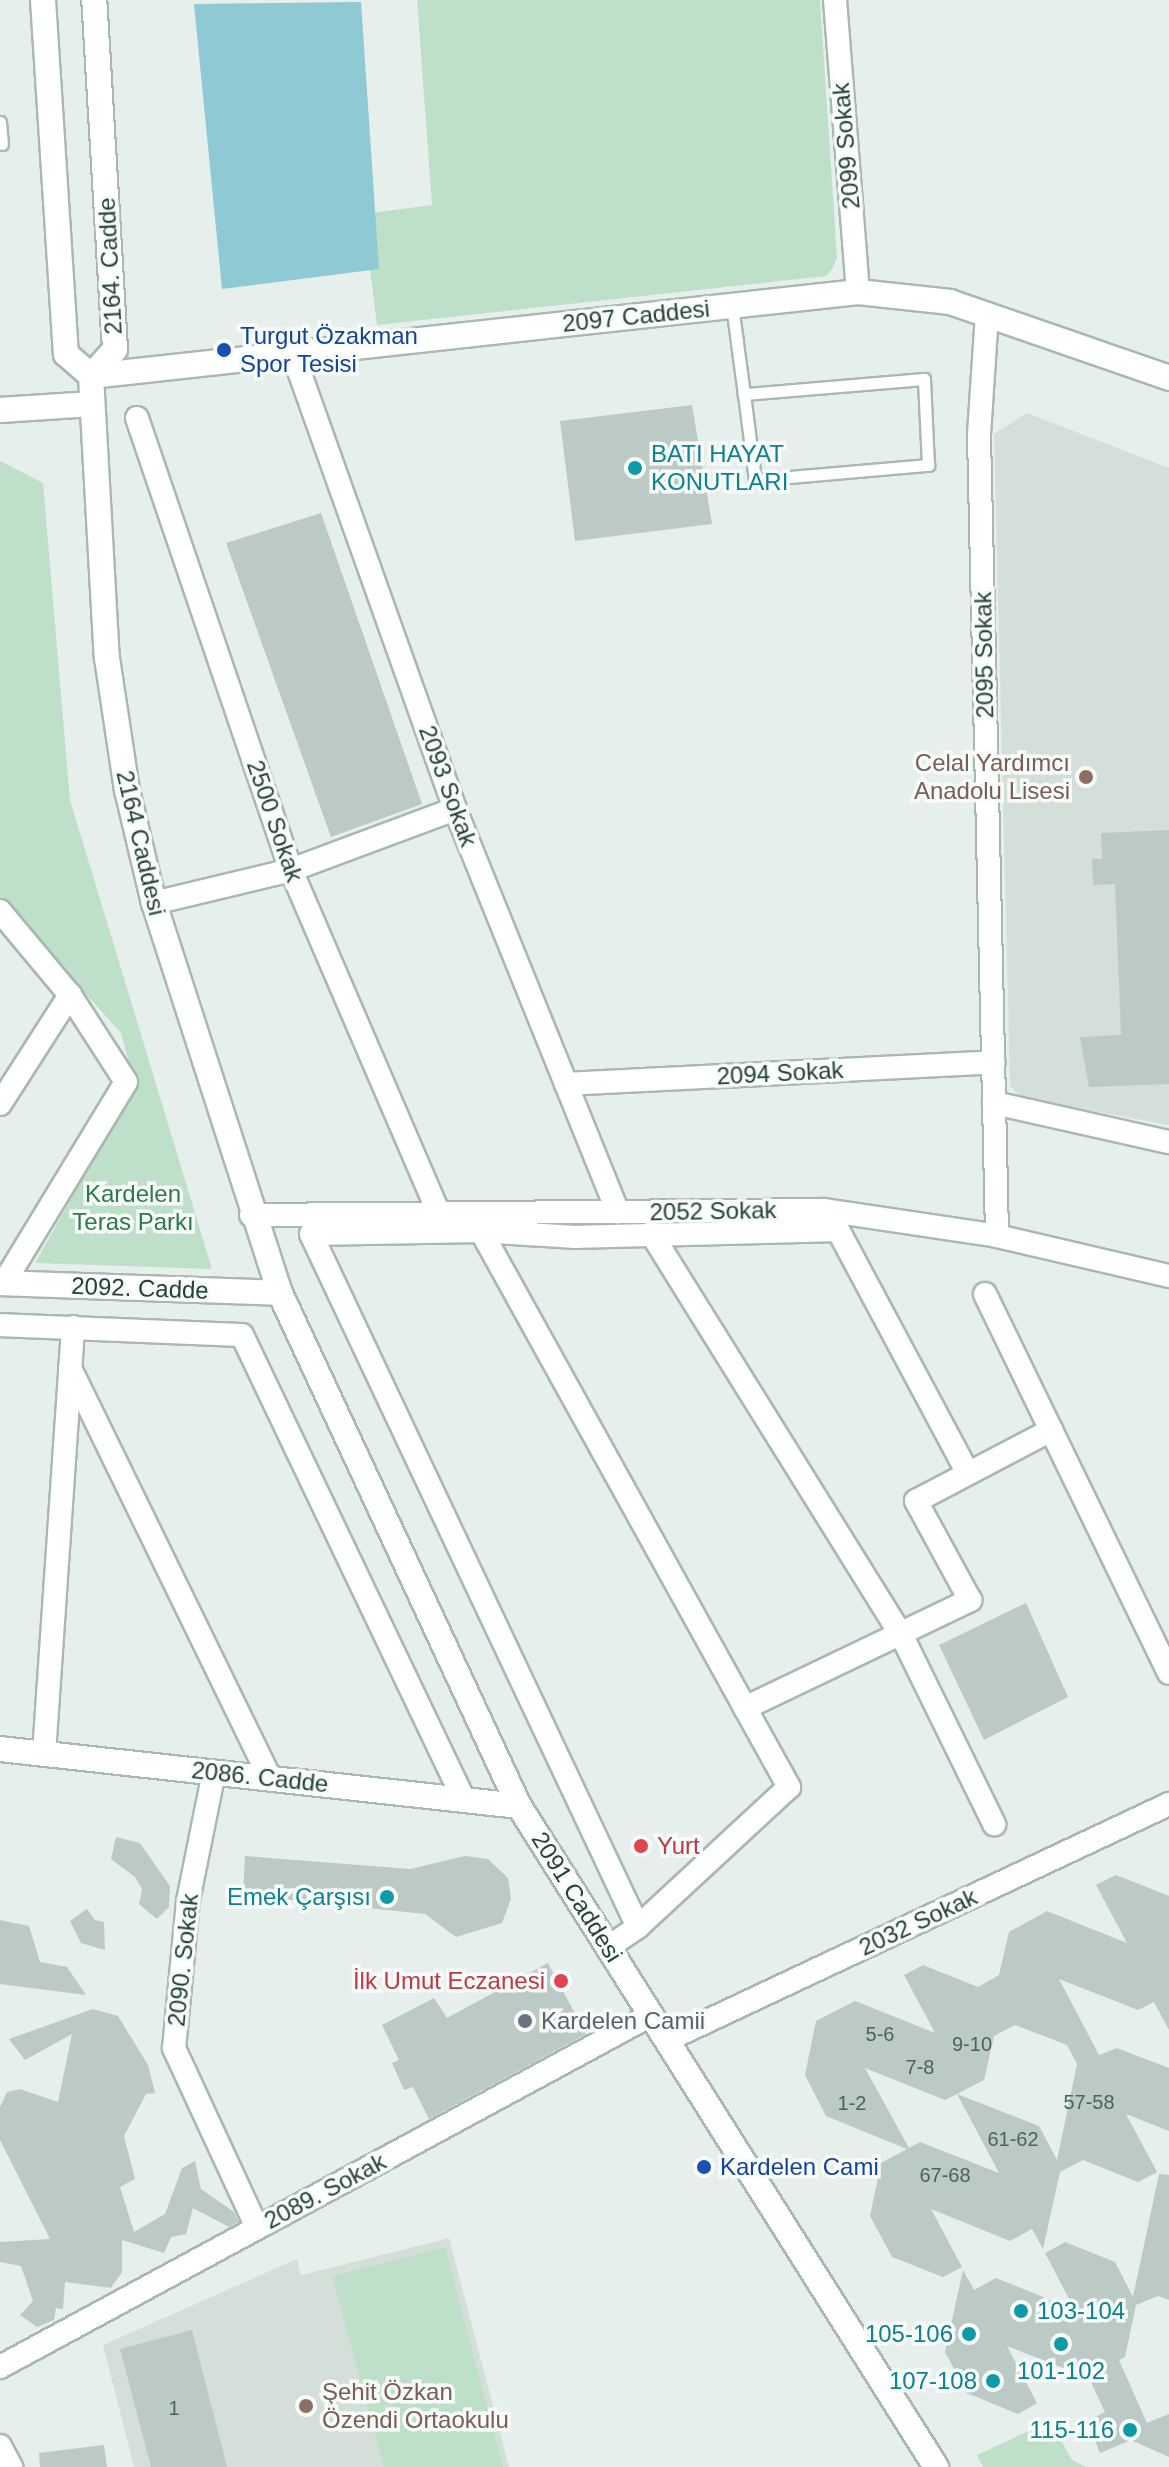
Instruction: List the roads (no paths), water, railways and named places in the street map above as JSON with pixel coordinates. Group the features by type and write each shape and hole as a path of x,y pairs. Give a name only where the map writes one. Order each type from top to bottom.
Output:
{"street":[{"name":"2164. Cadde","path":"43,0 66,354 91,376 115,349 94,0"},
{"name":"2099 Sokak","path":"835,0 858,292"},
{"name":"2097 Caddesi","path":"91,376 858,292 923,296 987,314 1169,378"},
{"name":"2095 Sokak","path":"987,314 979,435 997,1236"},
{"name":"2093 Sokak","path":"293,354 455,809 618,1212"},
{"name":"2164 Caddesi","path":"91,376 114,721 154,903 251,1215 280,1293"},
{"path":"0,410 92,404"},
{"name":"2500 Sokak","path":"137,418 291,870 439,1213"},
{"path":"154,903 291,870 455,809"},
{"path":"0,911 70,995 126,1082 2,1283"},
{"path":"0,1104 70,995"},
{"name":"2094 Sokak","path":"566,1084 993,1062"},
{"path":"994,1103 1169,1142"},
{"name":"2052 Sokak","path":"251,1215 824,1210 997,1236 1169,1276"},
{"path":"638,1927 311,1234 481,1231 575,1237 838,1230 968,1473"},
{"path":"481,1231 789,1787 638,1927 608,1947"},
{"path":"651,1233 901,1634 994,1824"},
{"name":"2092. Cadde","path":"2,1283 280,1293"},
{"name":"2091 Caddesi","path":"280,1293 519,1806 936,2467"},
{"path":"985,1294 1169,1673"},
{"path":"0,1325 242,1335 464,1800"},
{"path":"44,1754 73,1327"},
{"path":"70,1368 270,1778"},
{"path":"745,1708 970,1600 916,1501 1051,1430"},
{"name":"2086. Cadde","path":"0,1749 519,1806"},
{"name":"2090. Sokak","path":"214,1772 188,1901 174,2048 257,2228"},
{"name":"2032 Sokak","path":"667,2040 1169,1804"},
{"name":"2089. Sokak","path":"0,2367 651,2015"},
{"path":"0,2446 11,2467"}],"lane":[{"path":"0,122 2,144"},
{"path":"732,306 755,480 928,465 924,379 744,394"}],"water":[{"path":"361,2 379,269 222,289 194,4"}],"place":[{"name":"Turgut Özakman Spor Tesisi","path":"224,350"},
{"name":"BATI HAYAT KONUTLARI","path":"635,468"},
{"name":"Celal Yardımcı Anadolu Lisesi","path":"1086,777"},
{"name":"Yurt","path":"641,1846"},
{"name":"Emek Çarşısı","path":"387,1897"},
{"name":"İlk Umut Eczanesi","path":"561,1981"},
{"name":"Kardelen Camii","path":"525,2021"},
{"name":"Kardelen Cami","path":"704,2167"},
{"name":"103-104","path":"1021,2311"},
{"name":"105-106","path":"969,2334"},
{"name":"101-102","path":"1061,2344"},
{"name":"107-108","path":"993,2381"},
{"name":"Şehit Özkan Özendi Ortaokulu","path":"306,2406"},
{"name":"115-116","path":"1130,2430"}],"park label":[{"name":"Kardelen Teras Parkı","path":"133,1208"}]}
